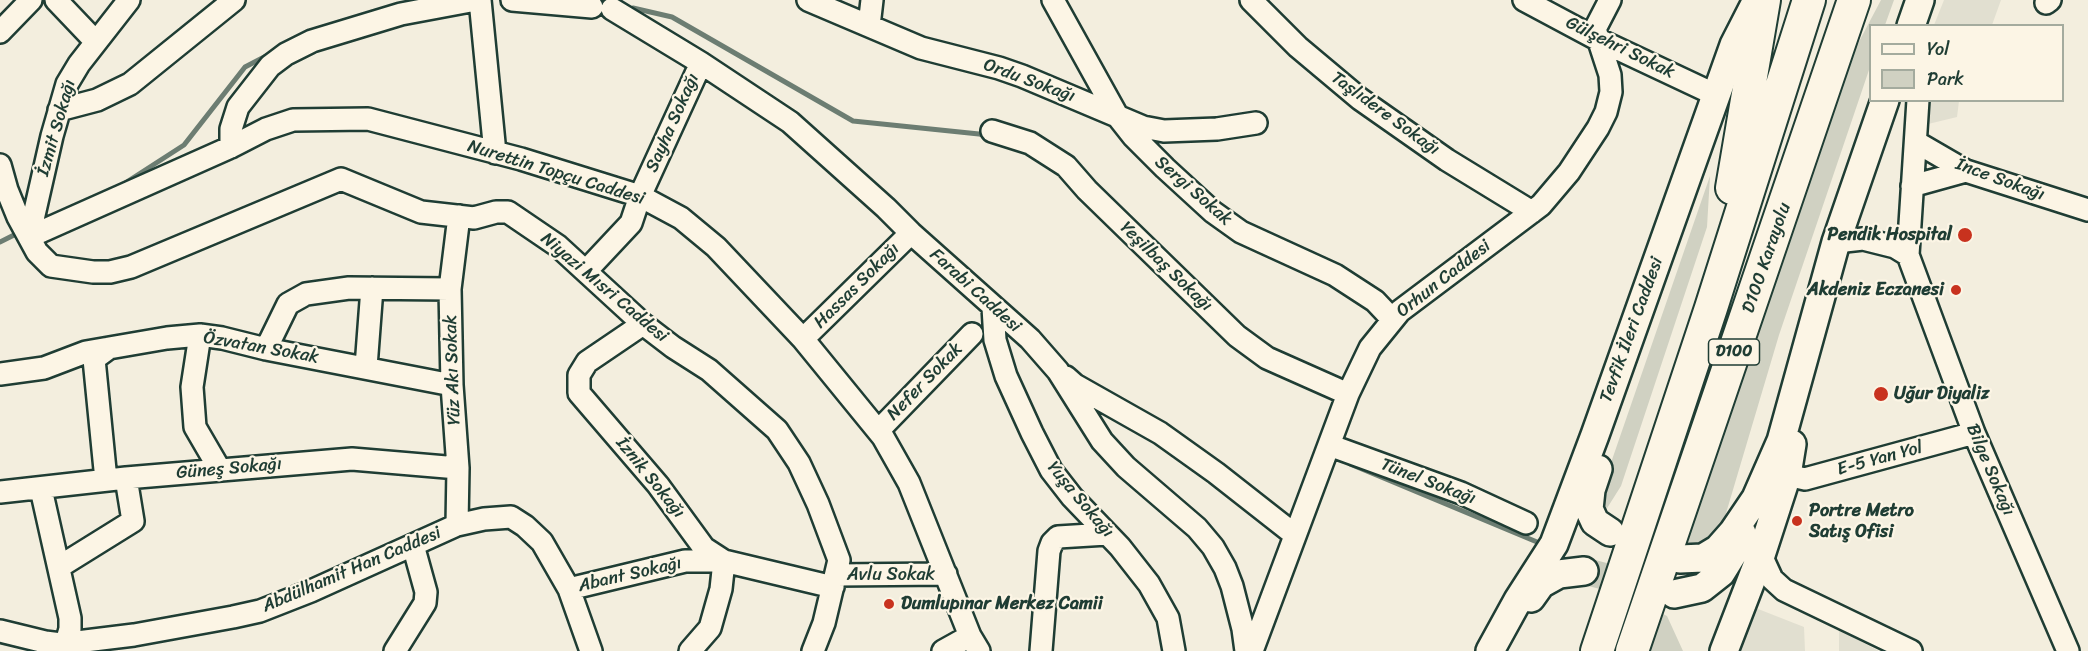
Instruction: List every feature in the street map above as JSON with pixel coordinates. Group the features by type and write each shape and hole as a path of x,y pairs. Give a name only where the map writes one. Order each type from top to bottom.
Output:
{"highway":[{"path":"1711,308 1761,0"},
{"name":"D100 Karayolu","path":"1597,651 1711,308 1809,0"},
{"name":"D100 Karayolu","path":"1632,651 1854,0"},
{"path":"1838,52 1870,0"}],"main road":[{"name":"Tevfik İleri Caddesi","path":"1490,651 1554,544 1734,45 1761,0"},
{"path":"1610,532 1595,522 1589,509 1591,490 1761,0"},
{"path":"1912,24 1921,0"},
{"path":"1674,594 1688,593 1702,588 1721,573 1734,552 1782,441 1836,242 1884,102"},
{"path":"1724,651 1761,555 1787,475 1818,307"},
{"path":"1680,560 1703,558 1718,549 1733,532 1756,498"},
{"path":"1500,651 1523,609 1541,584 1559,574 1584,571"}],"street":[{"path":"0,32 31,0"},
{"path":"56,0 96,42"},
{"name":"İzmit Sokağı","path":"29,237 67,84 79,64 129,0"},
{"path":"59,110 97,100 130,84 234,0"},
{"path":"231,147 231,129 238,107 270,66 286,54 312,41 391,16 434,6 478,0 495,153"},
{"name":"Farabi Caddesi","path":"512,0 602,4 700,63 790,122 1030,339 1058,372 1102,441 1126,467 1197,528 1213,547 1225,568 1243,628 1246,651"},
{"name":"Ordu Sokağı","path":"808,0 921,48 1022,76 1143,127 1164,131 1217,129 1256,123"},
{"path":"869,26 872,0"},
{"name":"Sergi Sokak","path":"1053,0 1118,117 1133,136 1165,168 1213,212 1241,232 1335,275 1375,301 1392,319"},
{"name":"Taşlıdere Sokağı","path":"1251,0 1298,47 1360,99 1447,160 1532,212"},
{"name":"Gülşehri Sokak","path":"1524,0 1597,39 1716,95"},
{"path":"1597,39 1595,29 1610,0"},
{"path":"1920,24 1921,0"},
{"name":"Orhun Caddesi","path":"1252,651 1348,394 1370,348 1392,319 1419,296 1532,212 1556,190 1598,128 1606,112 1611,92 1610,75 1607,61 1597,39"},
{"name":"Sayha Sokağı","path":"586,271 631,223 640,196 700,63"},
{"path":"1836,242 1863,239 1895,247 1908,255 1918,102"},
{"name":"Nurettin Topçu Caddesi","path":"29,237 231,147 266,129 293,120 368,119 495,153 640,196 681,218 716,247 803,339 878,431 909,483 975,644"},
{"name":"Yeşilbaş Sokağı","path":"992,130 1030,143 1066,166 1086,190 1237,336 1267,358 1348,394"},
{"name":"İnce Sokağı","path":"1916,142 1966,171 2088,210"},
{"name":"Niyazi Mısri Caddesi","path":"0,166 18,217 37,252 51,266 93,272 110,272 131,267 341,179 421,212 474,218 496,212 508,212 558,246 643,324 709,370 777,430 799,463 818,504 838,560 824,623 813,651"},
{"path":"1912,186 1966,171"},
{"name":"Yüz Akı Sokak","path":"457,525 458,468 452,385 450,289 459,216"},
{"name":"Hassas Sokağı","path":"803,339 911,233"},
{"name":"Bilge Sokağı","path":"1908,255 1974,433 2068,651"},
{"path":"266,349 288,304 306,294 348,288 450,289"},
{"path":"366,367 372,288"},
{"name":"Yuşa Sokağı","path":"993,307 995,340 1006,375 1032,433 1052,470 1072,496 1149,584 1168,618 1174,651"},
{"name":"İznik Sokağı","path":"643,324 587,362 579,375 579,393 658,485 704,548 724,561"},
{"name":"Nefer Sokak","path":"878,431 972,334"},
{"path":"200,335 192,387 195,427 220,470"},
{"name":"Özvatan Sokak","path":"0,374 44,368 86,352 200,335 452,385"},
{"path":"59,567 133,521 116,479 94,359 109,348"},
{"path":"1058,372 1075,385 1160,433 1295,535"},
{"name":"E-5 Yan Yol","path":"1787,475 1805,479 1974,433"},
{"name":"Tünel Sokağı","path":"1329,445 1461,493 1526,523"},
{"name":"Güneş Sokağı","path":"0,492 116,479 352,459 458,468"},
{"path":"41,489 70,618 67,647"},
{"name":"Abdülhamit Han Caddesi","path":"0,631 67,647 260,611 457,525 484,519 511,517 542,542 569,589 591,651"},
{"path":"1041,651 1049,551 1052,543 1058,537 1107,534"},
{"path":"394,651 425,603 426,592 413,545"},
{"path":"1761,555 1772,579 1784,590 1911,651"},
{"name":"Abant Sokağı","path":"569,589 685,561 724,561 834,581"},
{"path":"690,651 710,628 721,589 724,561"},
{"name":"Avlu Sokak","path":"834,581 946,574"},
{"path":"944,651 975,644"}],"shaded area":[{"path":"1944,0 2001,0 1992,24 1934,24"},
{"path":"1926,102 1959,102 1957,117 1924,125"},
{"path":"1753,607 1804,627 1805,651 1736,651"},
{"path":"1839,630 1879,651 1839,651"}],"green space":[{"path":"1881,0 1894,0 1885,24 1869,24 1869,70 1779,335 1724,520 1708,549 1682,549 1834,89"},
{"path":"1710,176 1707,227 1621,486 1604,513 1595,509"},
{"path":"1655,610 1667,616 1683,651 1641,651"}],"waterway":[{"path":"633,8 672,17 853,121 979,134 988,137"},
{"path":"122,185 184,145 245,67 270,54"},
{"path":"0,242 16,234"},
{"path":"1350,464 1537,542"}],"tunnel":[{"path":"1584,571 1673,594"}],"place":[{"name":"Pendik Hospital","path":"1965,235"},
{"name":"Akdeniz Eczanesi","path":"1956,290"},
{"name":"Uğur Diyaliz","path":"1881,394"},
{"name":"Portre Metro Satış Ofisi","path":"1797,521"},
{"name":"Dumlupınar Merkez Camii","path":"889,604"}]}
